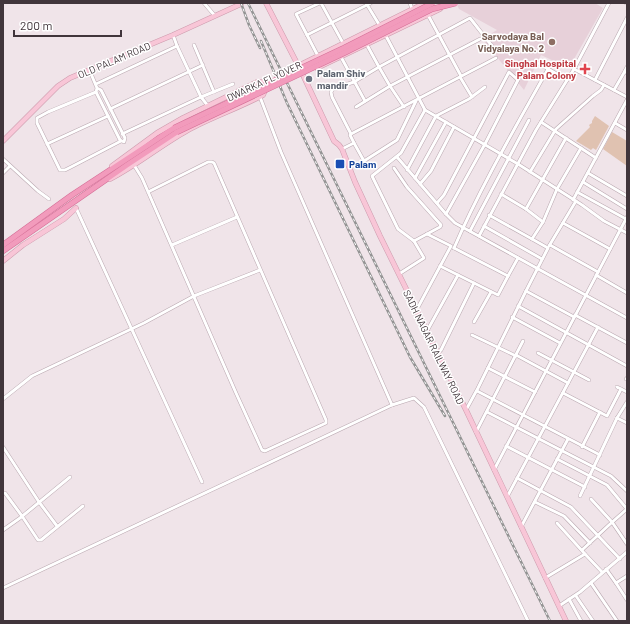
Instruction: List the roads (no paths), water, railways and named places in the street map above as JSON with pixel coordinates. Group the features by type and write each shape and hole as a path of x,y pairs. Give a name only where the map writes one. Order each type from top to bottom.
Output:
{"main road":[{"name":"DWARKA FLYOVER","path":"94,184 174,128 344,48 433,3"},
{"name":"DWARKA FLYOVER","path":"109,174 177,132 346,52 445,3"},
{"path":"432,10 456,3"},
{"path":"3,245 72,195 94,184"},
{"path":"3,251 94,184"}],"street":[{"path":"204,3 215,16"},
{"name":"SADH NAGAR RAILWAY ROAD","path":"266,3 303,75 334,141 342,149 355,182 416,311 466,410 566,621"},
{"path":"318,56 296,14 321,3 343,43"},
{"path":"307,35 371,3"},
{"path":"410,3 412,9"},
{"path":"298,66 425,3"},
{"path":"303,75 386,36 451,3"},
{"path":"479,236 489,215 541,122 574,69 609,3"},
{"name":"OLD PALAM ROAD","path":"3,141 58,86 70,78 173,35 241,4"},
{"path":"367,4 408,77 418,100 425,110 509,158 558,189 604,221 627,233"},
{"path":"428,15 472,97"},
{"path":"418,100 399,137 394,143 364,161 334,103 331,93 335,88 354,82 470,18 492,46"},
{"path":"595,80 627,18"},
{"path":"173,35 201,97 208,106"},
{"path":"356,107 390,86 480,39"},
{"path":"194,45 214,92"},
{"path":"367,45 390,86 404,107"},
{"path":"97,86 177,46"},
{"path":"342,57 365,101"},
{"path":"351,134 496,58"},
{"path":"538,63 567,80"},
{"path":"110,109 203,65"},
{"path":"614,90 626,72 627,67"},
{"path":"89,69 97,86 101,90 125,140 124,142 121,141 65,170 60,170 37,123 37,118 96,92"},
{"path":"416,311 440,266 463,228 501,154 548,69"},
{"path":"574,69 627,97"},
{"path":"437,203 444,196 509,72 518,80 485,144 446,214"},
{"path":"259,82 263,83 266,87 265,92 260,97 188,130 125,171 94,184 124,157 157,133 183,118 259,82"},
{"path":"122,134 201,97 233,84"},
{"path":"530,172 555,131 601,90 604,85"},
{"path":"97,86 96,92 121,141"},
{"path":"407,170 436,116 472,97 485,87"},
{"path":"260,97 306,209 392,405"},
{"path":"466,410 477,391 512,317 542,259 563,223 577,192 627,100"},
{"path":"399,274 424,258 414,241 398,229 372,176 397,157 405,147 425,110"},
{"path":"47,144 108,116"},
{"path":"470,231 529,120"},
{"path":"415,178 446,122"},
{"path":"541,122 596,158"},
{"path":"615,123 627,130"},
{"path":"420,184 431,171 454,126"},
{"path":"526,209 566,138"},
{"path":"342,149 354,143"},
{"path":"532,239 543,222 558,189 581,148"},
{"path":"397,157 452,221 627,318"},
{"path":"3,159 49,199"},
{"path":"134,165 142,178 148,192 249,421 262,449 266,451 324,424 326,421 214,163 208,162 148,192"},
{"path":"3,173 10,166"},
{"path":"394,168 407,187 440,224 440,227 414,241"},
{"path":"588,173 627,196"},
{"path":"583,182 627,209"},
{"path":"494,470 585,295 627,218 577,192"},
{"path":"501,194 526,209 543,222"},
{"path":"3,261 23,245 64,219 76,208 202,482"},
{"path":"489,215 597,273 627,293"},
{"path":"172,246 237,217"},
{"path":"563,223 610,249"},
{"path":"484,226 542,259"},
{"path":"426,234 508,276"},
{"path":"440,266 490,292 499,295 518,258"},
{"path":"3,399 32,376 132,328 194,296 260,270"},
{"path":"427,332 458,275"},
{"path":"437,354 441,350 474,283"},
{"path":"526,291 627,343"},
{"path":"474,322 490,292"},
{"path":"518,306 627,366"},
{"path":"512,317 560,343"},
{"path":"507,498 598,327"},
{"path":"472,335 516,355 568,383"},
{"path":"476,432 523,341"},
{"path":"538,353 589,380"},
{"path":"488,368 534,392"},
{"path":"616,387 627,392"},
{"path":"562,393 608,415 621,389"},
{"path":"477,391 600,455"},
{"path":"3,588 392,405 413,398 423,405 528,621"},
{"path":"580,496 617,418 627,402"},
{"path":"487,412 613,477 627,491"},
{"path":"582,446 600,412"},
{"path":"617,418 627,423"},
{"path":"521,528 568,439"},
{"path":"506,446 585,487"},
{"path":"3,447 39,502 57,526"},
{"path":"557,459 610,488 627,509 582,550"},
{"path":"3,530 70,477"},
{"path":"517,478 571,507 620,559"},
{"path":"5,493 38,540 41,540 83,506"},
{"path":"591,499 612,522 627,544"},
{"path":"535,502 566,518 590,543"},
{"path":"557,523 602,572"},
{"path":"558,606 576,596 627,552"},
{"path":"545,578 585,554"},
{"path":"606,569 627,600"},
{"path":"616,583 627,576"},
{"path":"591,583 618,621"},
{"path":"576,596 594,621"},
{"path":"569,599 581,621"}],"railway":[{"path":"241,3 260,48"},
{"path":"248,3 550,621"},
{"path":"261,41 287,103 410,357 445,416"}],"place":[{"name":"Sarvodaya Bal Vidyalaya No. 2","path":"552,42"},
{"name":"Singhal Hospital Palam Colony","path":"585,69"},
{"name":"Palam Shiv mandir","path":"309,79"},
{"name":"Palam","path":"340,164"}]}
